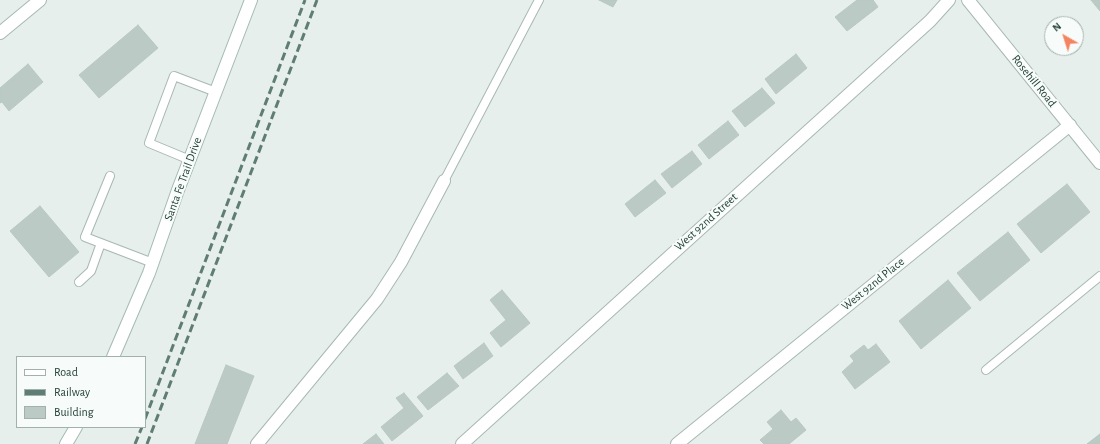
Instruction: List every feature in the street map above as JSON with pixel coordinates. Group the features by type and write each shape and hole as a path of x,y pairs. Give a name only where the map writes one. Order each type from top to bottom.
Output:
{"street":[{"path":"0,33 40,0"},
{"name":"Santa Fe Trail Drive","path":"113,356 153,263 190,160 251,0"},
{"name":"West 92nd Street","path":"462,444 924,26 949,0"},
{"name":"Rosehill Road","path":"968,0 1100,163"},
{"name":"West 92nd Place","path":"676,444 1070,125"},
{"path":"257,444 377,299 401,262 444,181"},
{"path":"66,444 75,428"}],"lane":[{"path":"444,181 539,0"},
{"path":"190,160 150,143 174,76 216,92"},
{"path":"110,176 85,237 153,263"},
{"path":"79,282 91,271 101,243"},
{"path":"986,370 1100,276"}],"building":[{"path":"599,0 617,0 613,7"},
{"path":"857,0 873,0 878,7 847,31 835,17"},
{"path":"1091,0 1100,0 1100,11"},
{"path":"138,25 158,48 99,98 79,75"},
{"path":"796,54 807,68 776,94 765,79"},
{"path":"28,64 43,82 9,111 2,102 0,103 0,88"},
{"path":"762,88 775,103 745,127 732,111"},
{"path":"728,121 739,135 709,159 698,145"},
{"path":"692,151 702,164 672,188 661,174"},
{"path":"655,180 666,193 635,217 625,204"},
{"path":"1067,184 1090,212 1041,253 1017,224"},
{"path":"40,206 79,252 49,277 10,231"},
{"path":"1008,232 1030,260 980,301 957,273"},
{"path":"948,280 971,308 921,349 899,321"},
{"path":"502,290 530,323 501,347 490,333 506,320 490,300"},
{"path":"484,343 493,356 463,379 454,366"},
{"path":"876,344 890,362 855,389 842,372 854,361 850,356 864,345 868,350"},
{"path":"226,365 254,376 227,444 195,444"},
{"path":"447,373 459,386 428,410 417,397"},
{"path":"404,393 423,416 392,441 381,427 404,408 396,398"},
{"path":"781,410 791,422 796,418 806,430 789,444 764,444 760,440 773,429 767,422"},
{"path":"376,434 384,444 363,444"},
{"path":"1100,434 1100,444 1087,444"}],"railway":[{"path":"146,416 305,0"},
{"path":"147,444 317,0"},
{"path":"135,444 142,428"}]}
